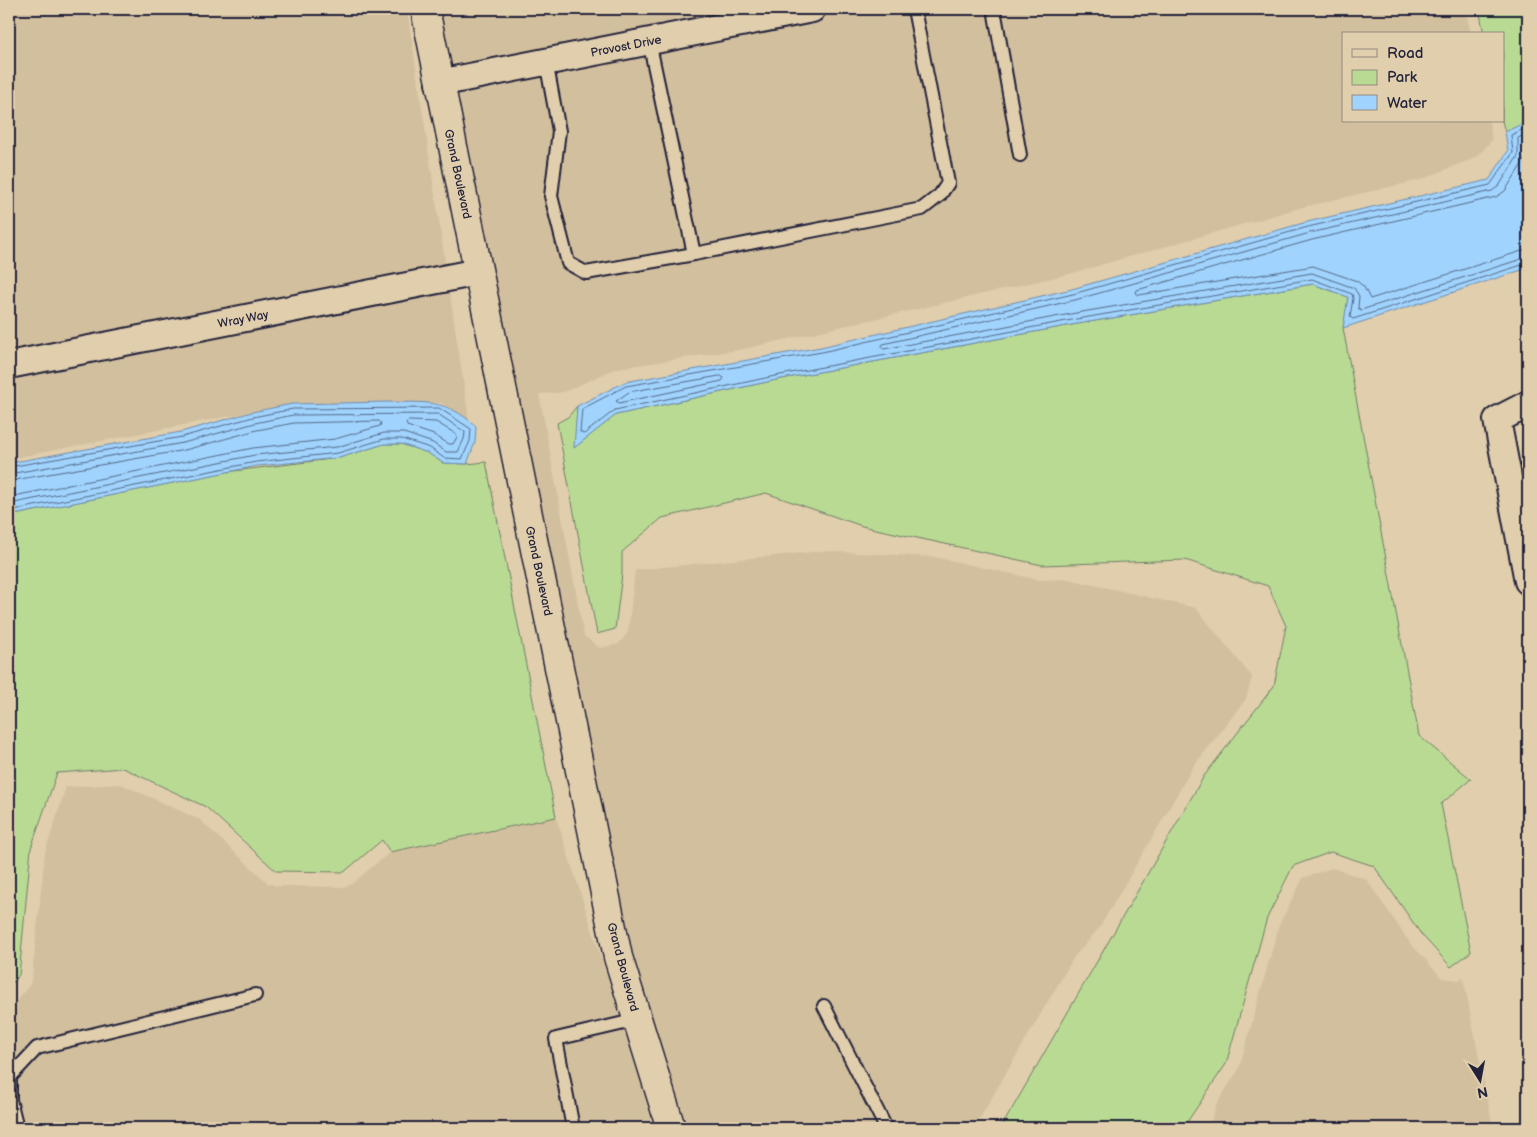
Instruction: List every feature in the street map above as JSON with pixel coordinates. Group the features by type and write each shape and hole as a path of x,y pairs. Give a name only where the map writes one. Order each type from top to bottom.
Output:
{"street":[{"name":"Grand Boulevard","path":"425,9 618,957 671,1128"},
{"name":"Provost Drive","path":"439,83 812,9"},
{"name":"Wray Way","path":"9,365 478,272"},
{"path":"1528,404 1497,420 1528,581"}],"lane":[{"path":"546,61 559,131 551,196 568,263 586,273 694,254 922,209 940,194 948,183 914,9"},
{"path":"994,9 1020,156"},
{"path":"649,41 694,254"},
{"path":"17,1128 10,1100 10,1077 37,1048 255,995"},
{"path":"824,1006 886,1128"},
{"path":"574,1128 556,1039 638,1020"}],"shaded area":[{"path":"9,9 407,9 469,420 441,403 292,404 9,459"},
{"path":"438,9 1465,9 1471,32 1342,32 1342,122 1489,122 1492,140 1477,157 1420,180 1303,207 1069,274 744,349 617,368 564,392 539,394 584,636 600,648 619,644 628,632 635,570 822,551 934,557 1040,580 1068,579 1196,608 1252,677 1246,699 1193,767 1100,927 1074,957 974,1128 685,1128 631,954"},
{"path":"121,784 200,820 268,883 277,886 344,887 352,884 390,852 556,817 656,1128 9,1128 9,1009 29,986 32,977 45,853 66,787"},
{"path":"1332,868 1366,879 1410,943 1442,978 1459,980 1463,977 1493,1128 1209,1128 1216,1105 1239,1069 1279,925 1303,878"}],"green space":[{"path":"1479,9 1528,9 1528,122 1505,132 1502,122 1504,122 1504,32 1484,32"},
{"path":"1313,284 1349,297 1343,328 1419,736 1471,779 1441,804 1471,952 1451,967 1421,934 1374,866 1331,852 1293,866 1267,918 1226,1064 1183,1128 1001,1128 1204,776 1274,686 1286,626 1268,586 1185,560 1042,565 862,526 766,493 662,518 622,552 622,574 615,629 597,634 557,423 568,417 577,406 575,447 616,415 776,380 1077,324"},
{"path":"384,444 401,444 428,453 443,463 467,464 486,462 556,817 390,852 382,840 344,872 276,871 206,807 123,768 57,773 31,848 19,975 9,987 9,516 226,472 339,458"}],"water":[{"path":"1528,122 1528,268 1343,328 1348,297 1313,284 1077,324 776,380 616,415 574,448 577,406 625,382 821,347 1072,289 1307,222 1489,180 1508,151 1505,132"},
{"path":"387,402 434,404 444,406 465,417 476,426 475,442 467,464 443,463 428,453 401,444 384,444 339,458 257,466 9,516 9,463 181,432 252,412 292,404"}]}
